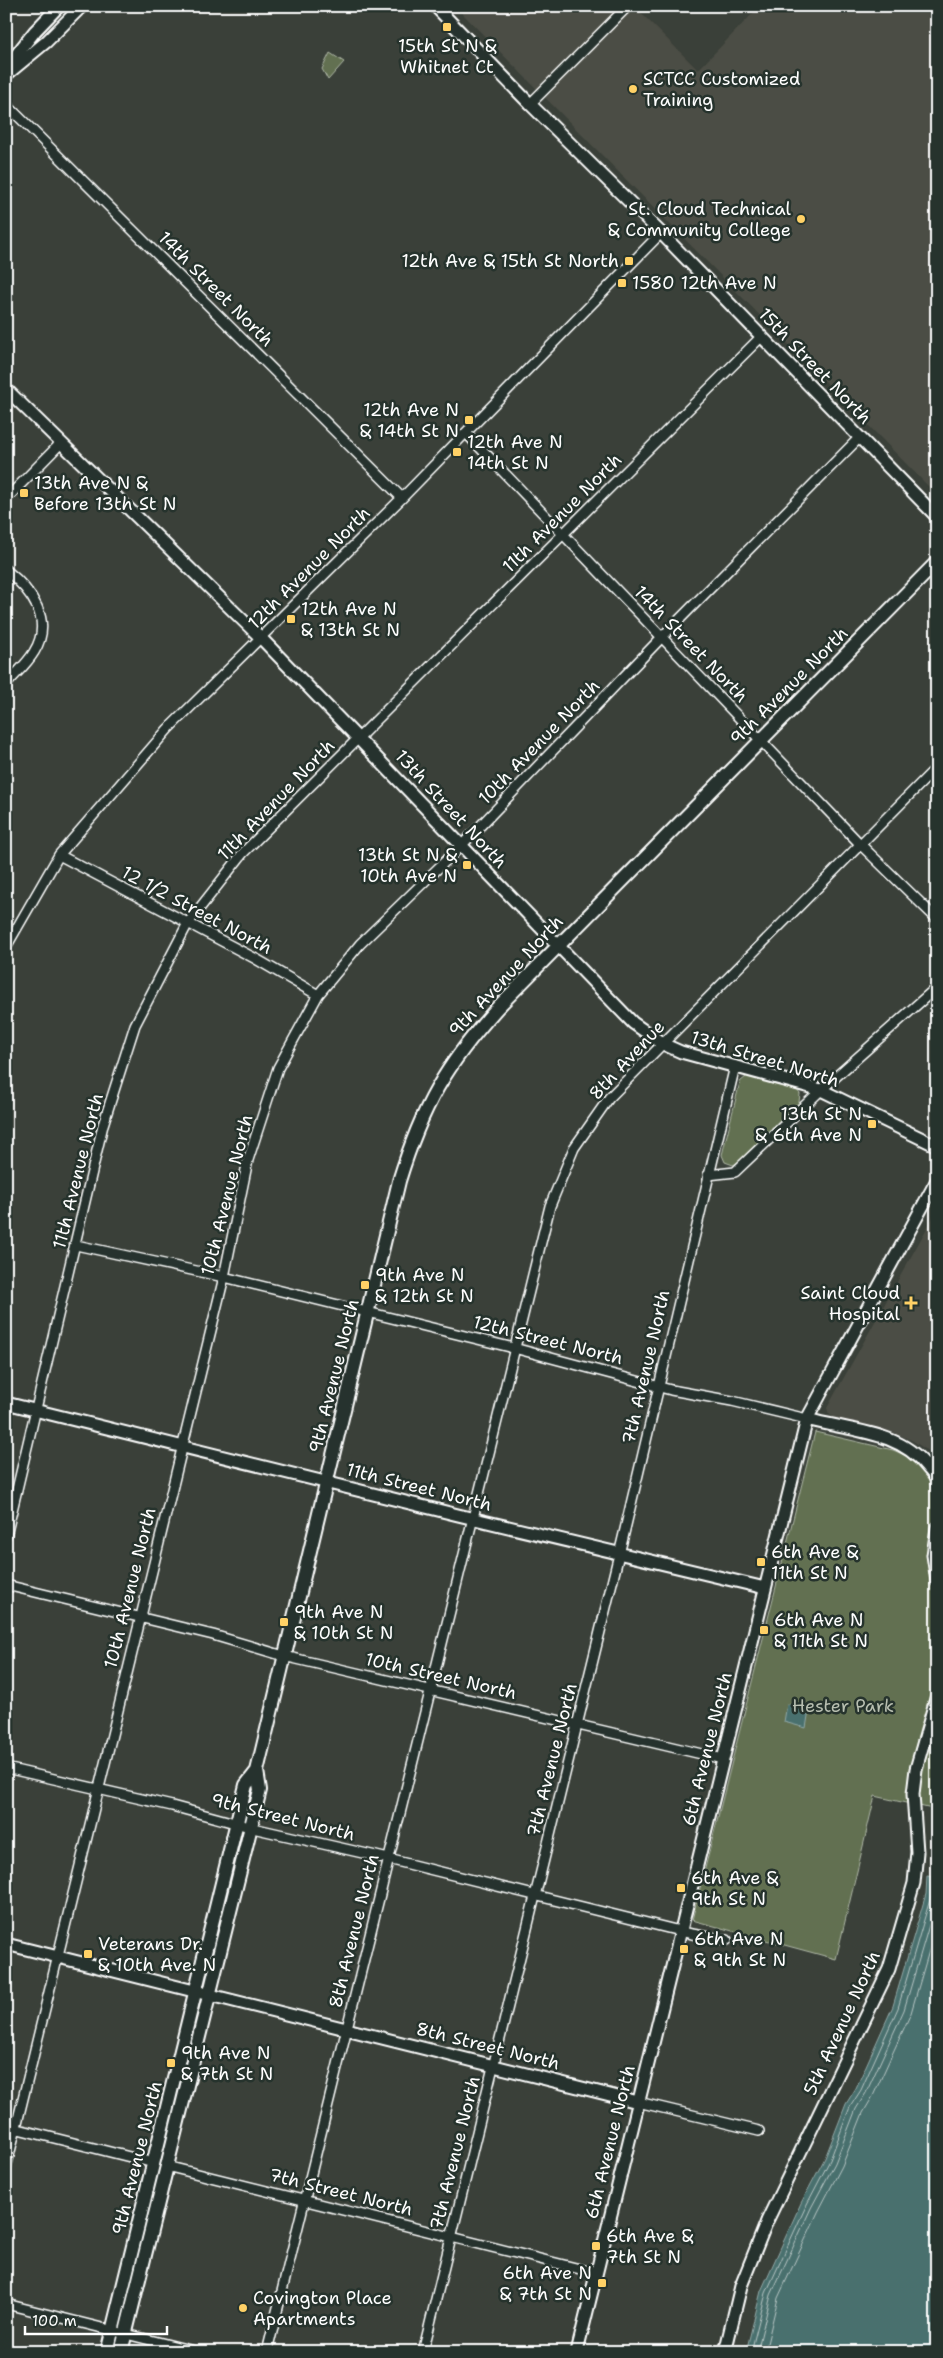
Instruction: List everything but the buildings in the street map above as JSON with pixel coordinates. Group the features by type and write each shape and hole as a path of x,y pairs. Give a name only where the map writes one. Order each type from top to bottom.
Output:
{"main road":[{"name":"9th Avenue North","path":"107,2352 209,1995 260,1790 257,1771 367,1312 400,1181 410,1148 428,1102 459,1053 477,1030 937,562"},
{"name":"9th Avenue North","path":"121,2352 196,1992 246,1785 257,1771"}],"street":[{"path":"6,68 35,31 59,6"},
{"path":"6,75 46,42 82,6"},
{"name":"15th Street North","path":"436,6 530,104 762,336 937,517"},
{"path":"530,104 628,6"},
{"name":"14th Street North","path":"6,104 402,498"},
{"name":"12th Avenue North","path":"6,946 60,855 168,729 402,498 661,233"},
{"name":"11th Avenue North","path":"6,1536 103,1125 136,1025 188,923 243,853 762,336"},
{"name":"13th Street North","path":"6,389 261,638 633,1023 663,1044 705,1060 735,1066 821,1090 937,1146"},
{"name":"14th Street North","path":"466,433 861,845 937,920"},
{"name":"10th Avenue North","path":"6,2168 224,1277 248,1160 278,1068 318,996 360,944 461,846 662,637 860,437"},
{"path":"6,499 61,443"},
{"path":"6,570 23,583 31,594 42,619 41,638 34,653 6,685"},
{"name":"8th Avenue","path":"473,1519 550,1206 574,1148 609,1098 937,767"},
{"name":"12 1/2 Street North","path":"60,855 188,923 318,996"},
{"path":"708,1175 735,1172 821,1090 937,987"},
{"name":"7th Avenue North","path":"423,2352 620,1553 735,1066"},
{"name":"6th Avenue North","path":"577,2352 807,1419 937,1180"},
{"name":"12th Street North","path":"76,1245 224,1277 514,1348 658,1386 883,1436 919,1456 936,1478 937,1483"},
{"name":"11th Street North","path":"6,1403 473,1519 765,1588"},
{"name":"8th Avenue North","path":"267,2352 473,1519"},
{"path":"937,1528 933,1555 937,1581"},
{"name":"10th Street North","path":"6,1585 140,1616 284,1656 723,1759"},
{"name":"5th Avenue North","path":"725,2352 741,2286 755,2248 889,1969 914,1883 917,1852 913,1794 916,1769 937,1695"},
{"name":"9th Street North","path":"6,1768 99,1788 250,1828 389,1859 680,1931 726,1940"},
{"name":"8th Street North","path":"6,1944 638,2102 759,2130"},
{"name":"7th Street North","path":"6,2126 596,2273"},
{"path":"6,2304 198,2352"}],"shaded area":[{"name":"St. Cloud Technical & Community College","path":"455,6 634,6 698,70 760,6 937,6 937,495"},
{"name":"Saint Cloud Hospital","path":"937,1210 937,1457 913,1441 895,1433 835,1419 829,1414 827,1408"}],"green space":[{"path":"330,53 344,62 328,80 322,69"},
{"path":"747,1076 797,1090 800,1094 799,1102 733,1165 725,1162 722,1155 740,1082"},
{"name":"Hester Park","path":"815,1432 893,1450 937,1469 937,1810 875,1796 836,1959 692,1920"}],"water":[{"path":"787,1704 809,1710 806,1728 784,1722"},
{"path":"937,1862 937,2352 746,2352 761,2291 801,2203 825,2158 846,2104 856,2088 893,2006 926,1894 927,1876 933,1877"}],"place":[{"name":"15th St N & Whitnet Ct","path":"447,27"},
{"name":"SCTCC Customized Training","path":"633,89"},
{"name":"St. Cloud Technical & Community College","path":"801,219"},
{"name":"12th Ave & 15th St North","path":"629,261"},
{"name":"1580 12th Ave N","path":"622,283"},
{"name":"12th Ave N & 14th St N","path":"469,420"},
{"name":"12th Ave N 14th St N","path":"457,452"},
{"name":"13th Ave N & Before 13th St N","path":"24,493"},
{"name":"12th Ave N & 13th St N","path":"291,619"},
{"name":"13th St N & 10th Ave N","path":"467,865"},
{"name":"13th St N & 6th Ave N","path":"872,1124"},
{"name":"9th Ave N & 12th St N","path":"365,1285"},
{"name":"Saint Cloud Hospital","path":"911,1303"},
{"name":"6th Ave & 11th St N","path":"761,1562"},
{"name":"9th Ave N & 10th St N","path":"284,1622"},
{"name":"6th Ave N & 11th St N","path":"764,1630"},
{"name":"6th Ave & 9th St N","path":"681,1888"},
{"name":"6th Ave N & 9th St N","path":"684,1949"},
{"name":"Veterans Dr. & 10th Ave. N","path":"88,1954"},
{"name":"9th Ave N & 7th St N","path":"171,2063"},
{"name":"6th Ave & 7th St N","path":"596,2246"},
{"name":"6th Ave N & 7th St N","path":"602,2283"},
{"name":"Covington Place Apartments","path":"243,2308"}]}
